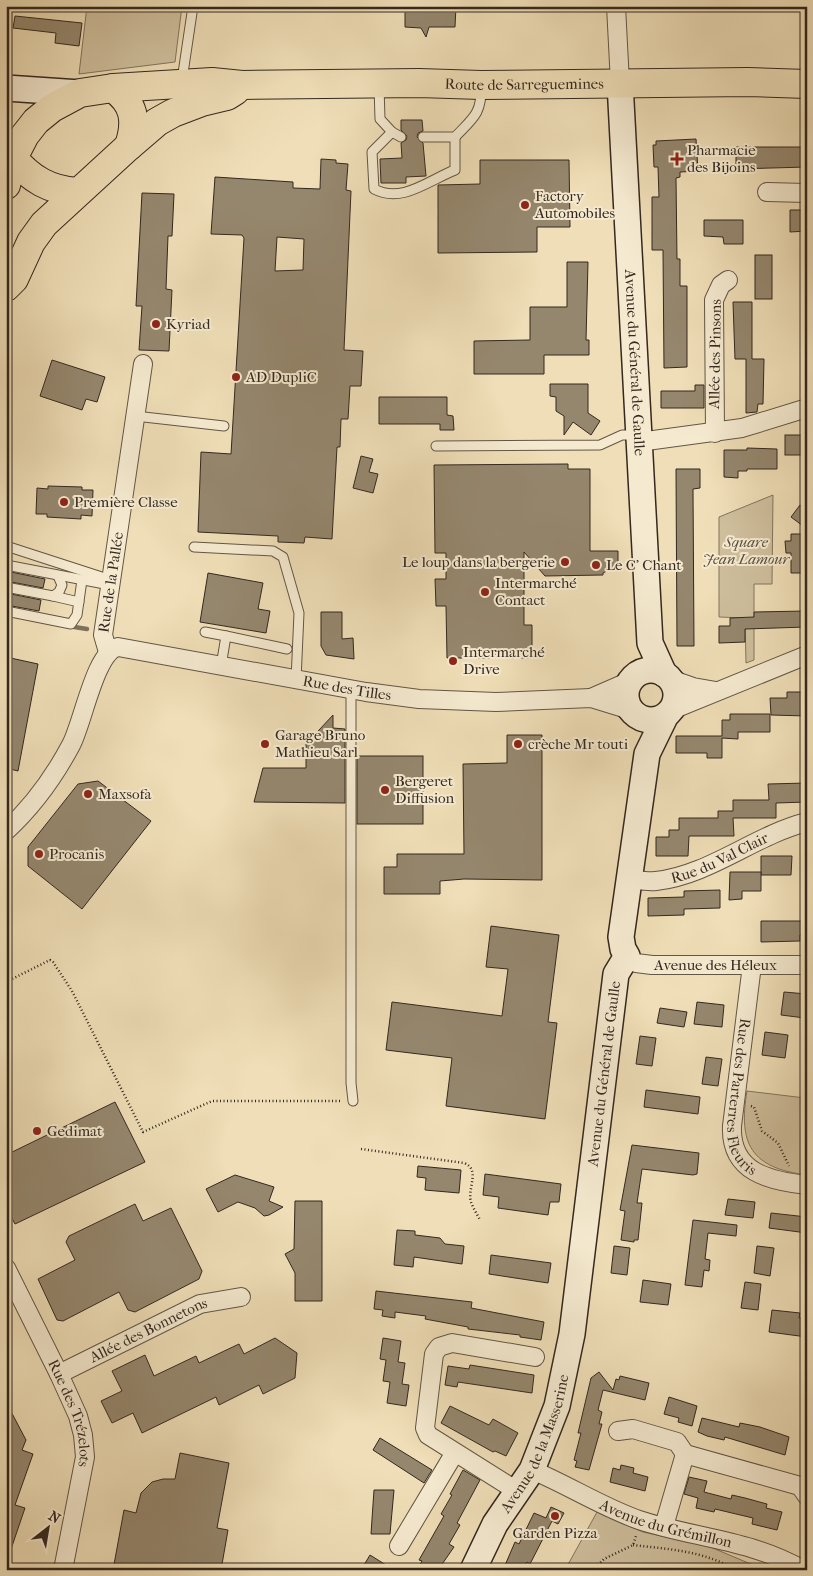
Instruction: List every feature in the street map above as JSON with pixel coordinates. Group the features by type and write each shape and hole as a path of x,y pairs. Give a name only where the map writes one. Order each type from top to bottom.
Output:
{"main road":[{"name":"Route de Sarreguemines","path":"178,98 202,102 227,96 242,85 379,83 481,85 620,83 807,84"},
{"path":"6,185 9,155 36,121 52,108 80,93 113,88 178,98"},
{"path":"113,88 132,107 134,130 129,146"},
{"path":"10,294 14,279 38,232 51,216 157,122 178,98"},
{"path":"9,155 24,171 41,184 77,192"}],"street":[{"path":"616,6 620,83"},
{"name":"Avenue du Général de Gaulle","path":"620,83 650,642 667,676"},
{"path":"6,88 80,93"},
{"path":"767,192 807,193"},
{"name":"Allée des Pinsons","path":"715,433 714,300 721,285 728,280"},
{"name":"Rue de la Pallée","path":"108,652 103,635 143,364"},
{"path":"639,438 715,433 768,422 807,408"},
{"name":"Avenue du Général de Gaulle","path":"634,678 650,642"},
{"name":"Rue des Tilles","path":"108,652 118,647 351,689 447,700 496,702 591,698 633,713"},
{"path":"6,831 37,799 65,756 79,726 97,669 108,652"},
{"path":"633,713 650,721 716,691 807,655"},
{"path":"647,754 626,693 634,678 650,670 693,687 716,691"},
{"path":"627,956 622,949 621,937 647,754 676,697 676,690 667,676"},
{"name":"Rue des Tilles","path":"591,698 634,678"},
{"name":"Rue du Val Clair","path":"629,879 652,882 674,877 724,857 774,833 807,822"},
{"name":"Avenue du Général de Gaulle","path":"575,1308 614,989 617,970 627,956"},
{"name":"Avenue des Héleux","path":"627,956 636,963 652,965 807,965"},
{"name":"Rue des Parterres Fleuris","path":"752,965 732,1137 739,1157 752,1170 765,1178 800,1185"},
{"name":"Rue des Trézelots","path":"6,1268 59,1374 78,1416 83,1435 85,1457 63,1570"},
{"name":"Allée des Bonnetons","path":"59,1374 200,1304 241,1297"},
{"name":"Avenue de la Masserine","path":"473,1570 494,1524 532,1470 556,1406 575,1308"},
{"path":"516,1491 454,1454 428,1435 425,1428 434,1354 439,1347 452,1343 535,1357"},
{"path":"618,1431 633,1430 678,1442 685,1454 800,1486 807,1496"},
{"path":"400,1546 454,1454"},
{"path":"664,1526 685,1454"},
{"name":"Avenue du Grémillon","path":"532,1470 606,1507 640,1520 738,1543 772,1555 803,1570"}],"lane":[{"path":"178,98 193,6"},
{"path":"379,83 380,119 392,132 401,137"},
{"path":"423,138 454,137 478,114 482,99 481,85"},
{"path":"392,132 372,152 374,190 382,194 411,193 436,177 455,170 454,137"},
{"path":"135,416 224,426"},
{"path":"436,446 600,445 622,435 639,438"},
{"path":"6,546 110,582"},
{"path":"194,547 273,551 282,557 299,613 296,680"},
{"path":"6,565 82,580 110,582"},
{"path":"53,596 59,592 62,585 58,576"},
{"path":"6,611 71,624 78,615 82,580"},
{"path":"6,587 79,602"},
{"path":"205,632 286,650"},
{"path":"221,666 226,636"},
{"path":"351,689 351,1083 353,1101"}],"path":[{"path":"6,319 10,294"},
{"path":"6,982 50,960 53,962 72,990 143,1132 212,1101 353,1101"},
{"path":"735,1104 754,1107 762,1131 778,1143 800,1185"},
{"path":"361,1148 464,1163 470,1166 473,1171 471,1202 480,1220"},
{"path":"633,1545 640,1520"},
{"path":"593,1570 611,1555 633,1545 718,1560 735,1570"}],"green space":[{"path":"87,6 182,6 175,62 79,74"},
{"name":"Square Jean Lamour","path":"773,495 772,584 754,584 754,660 746,663 745,618 719,617 719,517"},
{"path":"747,1091 805,1098 802,1140 807,1141 807,1175 788,1172 773,1166 761,1159 753,1150 747,1139 745,1126"},
{"path":"597,1512 643,1532 708,1546 765,1570 565,1570"}],"building":[{"path":"405,6 456,6 455,27 429,27 426,37 421,28 405,27"},
{"path":"15,16 82,23 79,46 55,43 56,33 13,28"},
{"path":"401,120 422,120 423,131 418,133 417,137 423,143 426,176 406,177 406,183 381,183 380,159 402,158 401,143 406,140 407,136 401,130"},
{"path":"696,139 698,171 680,172 680,177 676,178 677,259 680,259 680,286 687,286 687,367 664,368 663,250 652,250 652,197 659,197 658,167 654,167 653,145 656,145 656,141"},
{"path":"736,147 807,147 807,167 736,169"},
{"path":"321,159 336,160 336,163 348,164 346,190 351,191 344,350 363,351 361,386 350,386 348,419 341,419 340,447 337,447 332,539 305,537 304,543 278,542 278,536 198,532 201,452 231,454 244,238 242,235 211,234 215,177 293,182 293,188 320,189","holes":["277,237 304,239 303,270 275,271"]},
{"name":"Factory Automobiles","path":"480,160 569,160 570,227 537,227 537,252 438,253 438,185 480,184"},
{"path":"142,193 174,194 172,236 168,236 166,289 172,290 169,351 139,350 142,306 136,306"},
{"path":"790,210 807,210 807,231 790,232"},
{"path":"704,220 743,220 743,244 724,244 723,237 704,236"},
{"path":"755,255 772,255 772,299 755,299"},
{"path":"567,262 588,262 586,340 589,340 589,355 544,355 544,374 474,374 474,341 530,340 530,307 567,307"},
{"path":"733,302 752,302 752,359 764,359 763,404 758,404 757,412 746,413 746,359 735,359"},
{"path":"52,360 105,377 97,402 86,399 82,410 40,396"},
{"path":"550,384 588,384 588,413 600,421 591,435 573,422 564,435 564,416 556,411 556,397 550,396"},
{"path":"695,385 704,385 704,408 661,408 661,391 695,391"},
{"path":"379,397 447,397 447,415 453,416 454,430 440,430 440,424 379,424"},
{"path":"785,435 807,435 807,455 785,455"},
{"path":"747,448 777,449 777,469 747,469 747,471 738,471 738,478 724,477 724,450 747,450"},
{"path":"361,456 373,459 369,472 378,474 373,493 353,488"},
{"path":"568,464 568,469 590,469 590,551 618,551 618,565 603,573 603,575 545,576 524,552 524,625 532,625 532,658 447,658 446,606 436,606 435,579 446,579 446,553 435,553 434,465"},
{"path":"676,469 700,469 700,488 693,489 694,646 677,646"},
{"name":"Première Classe","path":"48,486 82,487 82,490 93,490 92,516 81,515 81,519 47,517 47,514 36,514 37,488 48,489"},
{"path":"800,505 807,510 807,529 791,517"},
{"path":"791,534 807,534 807,573 791,573 791,553 786,553 785,541 791,541"},
{"path":"6,571 45,579 43,588 6,581"},
{"path":"208,573 263,583 258,609 270,611 266,633 200,622"},
{"path":"6,593 41,600 39,611 6,605"},
{"path":"807,611 807,627 745,629 745,642 719,643 719,626 730,626 730,618 754,617 754,612"},
{"path":"321,612 342,612 342,639 353,638 354,659 326,655 321,646"},
{"path":"6,657 38,664 18,771 6,768"},
{"path":"787,692 807,692 807,716 771,715 770,698 787,698"},
{"path":"730,714 770,714 770,732 738,732 738,739 722,738 722,758 707,758 707,753 676,753 676,736 722,736 722,720 730,720"},
{"path":"333,715 333,728 345,729 345,803 254,802 263,768 306,768 306,744"},
{"path":"507,735 542,735 542,880 464,879 440,881 440,894 384,894 384,867 397,867 397,854 464,854 463,764 507,763"},
{"path":"357,756 423,756 423,824 357,824"},
{"path":"98,781 151,821 82,909 28,866 28,847 78,784"},
{"path":"807,783 807,802 776,803 776,818 733,818 734,836 689,836 688,856 656,856 656,837 669,837 669,830 679,830 679,818 718,818 718,811 733,811 733,800 769,800 768,784"},
{"path":"761,856 792,856 791,875 761,875"},
{"path":"730,872 761,872 761,891 742,891 742,899 729,900"},
{"path":"720,890 720,908 684,909 684,915 648,916 648,898 684,897 684,891"},
{"path":"761,921 807,921 807,935 800,935 800,941 761,942"},
{"path":"491,926 559,935 548,1022 557,1023 545,1119 446,1106 452,1058 386,1050 392,1002 502,1016 508,969 486,967"},
{"path":"784,992 807,994 805,1018 781,1015"},
{"path":"697,1002 724,1005 722,1027 694,1024"},
{"path":"660,1008 687,1012 684,1027 657,1023"},
{"path":"765,1032 788,1035 785,1058 762,1055"},
{"path":"640,1036 656,1038 652,1066 636,1064"},
{"path":"706,1057 722,1059 718,1086 702,1084"},
{"path":"646,1090 700,1097 698,1114 644,1107"},
{"path":"115,1102 145,1162 15,1224 6,1207 6,1155"},
{"path":"632,1145 699,1153 697,1174 642,1169 637,1203 642,1203 638,1240 634,1240 634,1242 621,1240 625,1211 620,1210"},
{"path":"418,1166 461,1170 459,1193 425,1190 426,1178 417,1177"},
{"path":"485,1174 561,1184 559,1202 550,1202 548,1215 498,1208 499,1197 483,1195"},
{"path":"235,1175 274,1187 269,1201 283,1207 264,1216 255,1208 238,1202 218,1212 206,1189"},
{"path":"728,1199 755,1202 753,1218 725,1215"},
{"path":"295,1201 322,1201 322,1301 295,1301 295,1273 285,1254 294,1249"},
{"path":"135,1204 143,1221 171,1208 202,1271 199,1279 135,1312 128,1310 119,1292 63,1321 57,1320 38,1279 75,1260 66,1242 69,1236"},
{"path":"771,1213 807,1217 807,1233 769,1228"},
{"path":"693,1220 737,1225 736,1236 708,1233 705,1259 710,1260 709,1271 704,1270 702,1287 685,1285"},
{"path":"397,1230 415,1231 415,1235 440,1238 445,1244 464,1246 462,1264 414,1257 413,1267 394,1265"},
{"path":"614,1246 630,1248 627,1275 611,1273"},
{"path":"757,1246 774,1248 770,1276 754,1273"},
{"path":"491,1255 551,1263 548,1283 489,1274"},
{"path":"643,1280 671,1284 668,1305 640,1302"},
{"path":"745,1282 761,1284 758,1310 741,1308"},
{"path":"376,1291 472,1302 471,1308 544,1322 541,1340 520,1337 520,1335 468,1329 468,1327 425,1319 426,1316 395,1312 395,1318 382,1316 383,1310 374,1309"},
{"path":"772,1310 800,1313 799,1318 807,1319 807,1337 769,1332"},
{"path":"275,1338 297,1353 295,1378 263,1394 259,1385 219,1405 216,1397 142,1433 133,1413 112,1423 101,1401 122,1391 112,1371 145,1355 154,1376 196,1356 199,1363 239,1344 244,1354"},
{"path":"383,1338 401,1341 398,1362 405,1363 402,1384 409,1385 406,1406 387,1403 390,1382 383,1381 386,1360 380,1359"},
{"path":"470,1365 534,1375 532,1393 458,1382 457,1387 445,1385 448,1366 469,1369"},
{"path":"599,1372 613,1390 616,1379 619,1380 620,1376 649,1383 645,1400 603,1390 598,1410 602,1412 599,1424 602,1424 589,1470 575,1467 577,1461 574,1460 581,1433 578,1433 591,1378"},
{"path":"669,1397 697,1406 692,1426 678,1422 679,1418 664,1414"},
{"path":"6,1402 26,1440 22,1450 33,1454 15,1505 25,1508 8,1558"},
{"path":"450,1406 489,1425 493,1419 518,1433 506,1456 495,1451 493,1452 441,1423"},
{"path":"702,1418 739,1427 740,1423 760,1427 789,1437 785,1455 725,1437 724,1440 698,1432"},
{"path":"380,1438 432,1470 424,1483 373,1450"},
{"path":"180,1453 229,1463 217,1528 228,1530 221,1570 113,1570 124,1510 136,1513 141,1493 152,1482 163,1479 175,1479"},
{"path":"621,1465 634,1468 633,1473 648,1477 645,1491 610,1482 613,1468 620,1470"},
{"path":"463,1470 480,1480 457,1523 460,1525 449,1544 454,1547 438,1570 417,1570 422,1561 419,1560 444,1516 441,1514"},
{"path":"689,1477 707,1481 704,1492 731,1499 732,1495 745,1498 767,1504 766,1508 782,1512 777,1530 752,1524 753,1518 715,1509 714,1512 696,1508 698,1498 684,1494"},
{"path":"374,1490 394,1490 390,1534 371,1534"},
{"path":"551,1507 564,1513 558,1524 552,1521 530,1564 527,1562 524,1570 503,1570 515,1542 519,1544 534,1513 546,1518"},
{"path":"370,1555 394,1570 361,1570"}],"waterway":[{"path":"68,626 87,629"}],"place":[{"name":"Pharmacie des Bijoins","path":"677,159"},
{"name":"Factory Automobiles","path":"525,205"},
{"name":"Kyriad","path":"156,324"},
{"name":"AD DupliC","path":"236,377"},
{"name":"Première Classe","path":"64,502"},
{"name":"Le loup dans la bergerie","path":"565,562"},
{"name":"Le C' Chant","path":"596,565"},
{"name":"Intermarché Contact","path":"485,592"},
{"name":"Intermarché Drive","path":"453,661"},
{"name":"Garage Bruno Mathieu Sarl","path":"265,744"},
{"name":"crèche Mr touti","path":"518,744"},
{"name":"Bergeret Diffusion","path":"385,790"},
{"name":"Maxsofa","path":"88,794"},
{"name":"Procanis","path":"39,854"},
{"name":"Gedimat","path":"37,1131"},
{"name":"Garden Pizza","path":"555,1516"}]}
